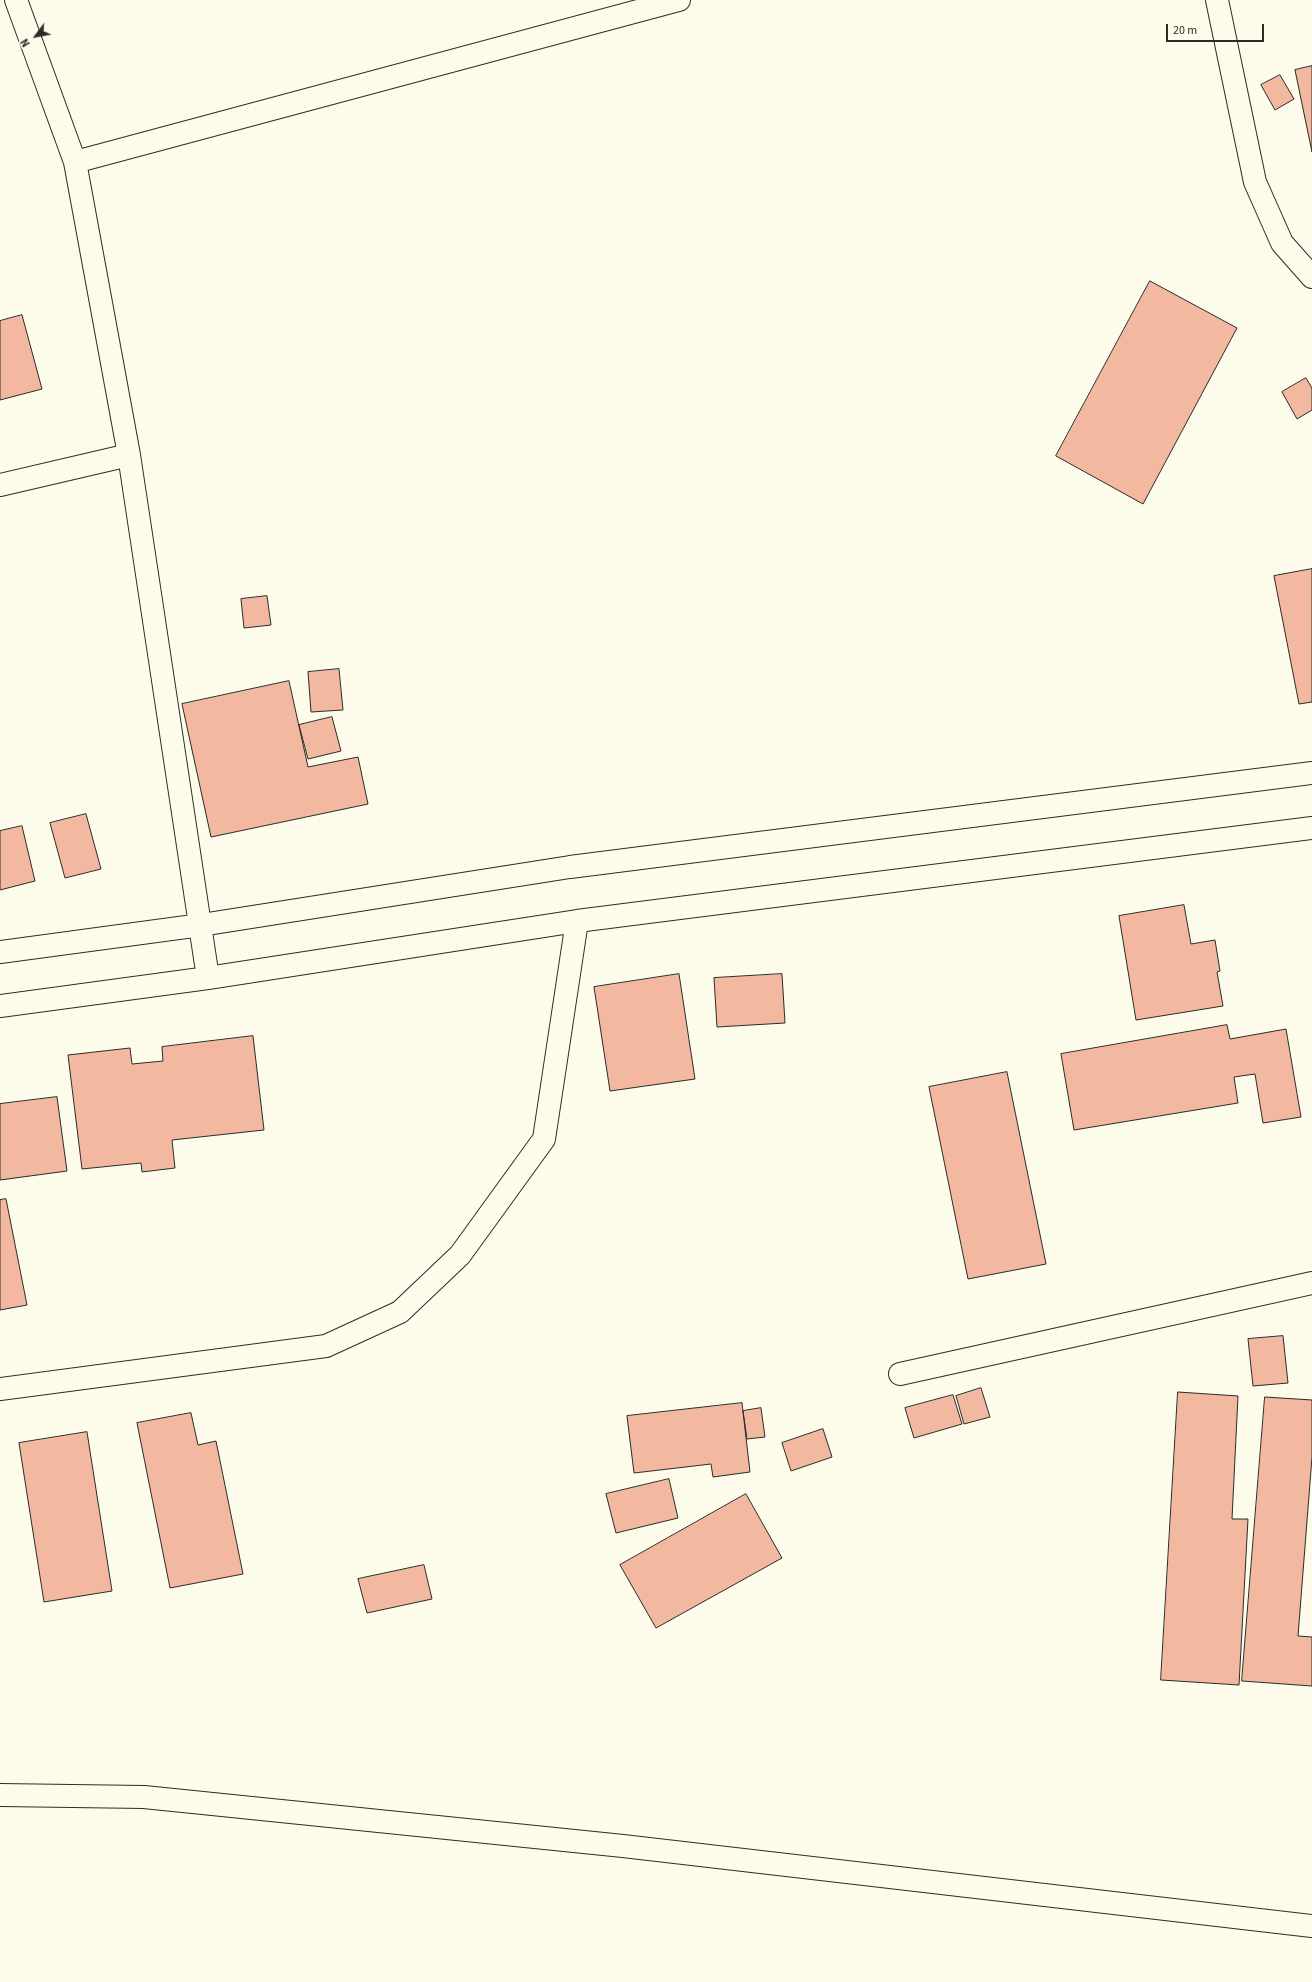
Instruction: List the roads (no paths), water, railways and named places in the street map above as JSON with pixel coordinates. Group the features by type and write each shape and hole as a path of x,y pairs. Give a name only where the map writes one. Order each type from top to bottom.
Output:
{"street":[{"path":"16,0 74,162 129,455 208,978"},
{"path":"74,162 679,0"},
{"path":"1217,0 1255,182 1282,243 1312,277"},
{"path":"0,484 129,455"},
{"path":"0,952 201,925 570,867 1311,777"},
{"path":"0,1006 208,978 577,921 1312,828"},
{"path":"0,1389 326,1346 400,1312 460,1255 544,1139 577,921"},
{"path":"900,1374 1312,1283"},
{"path":"0,1795 144,1797 623,1846 1312,1926"}]}
